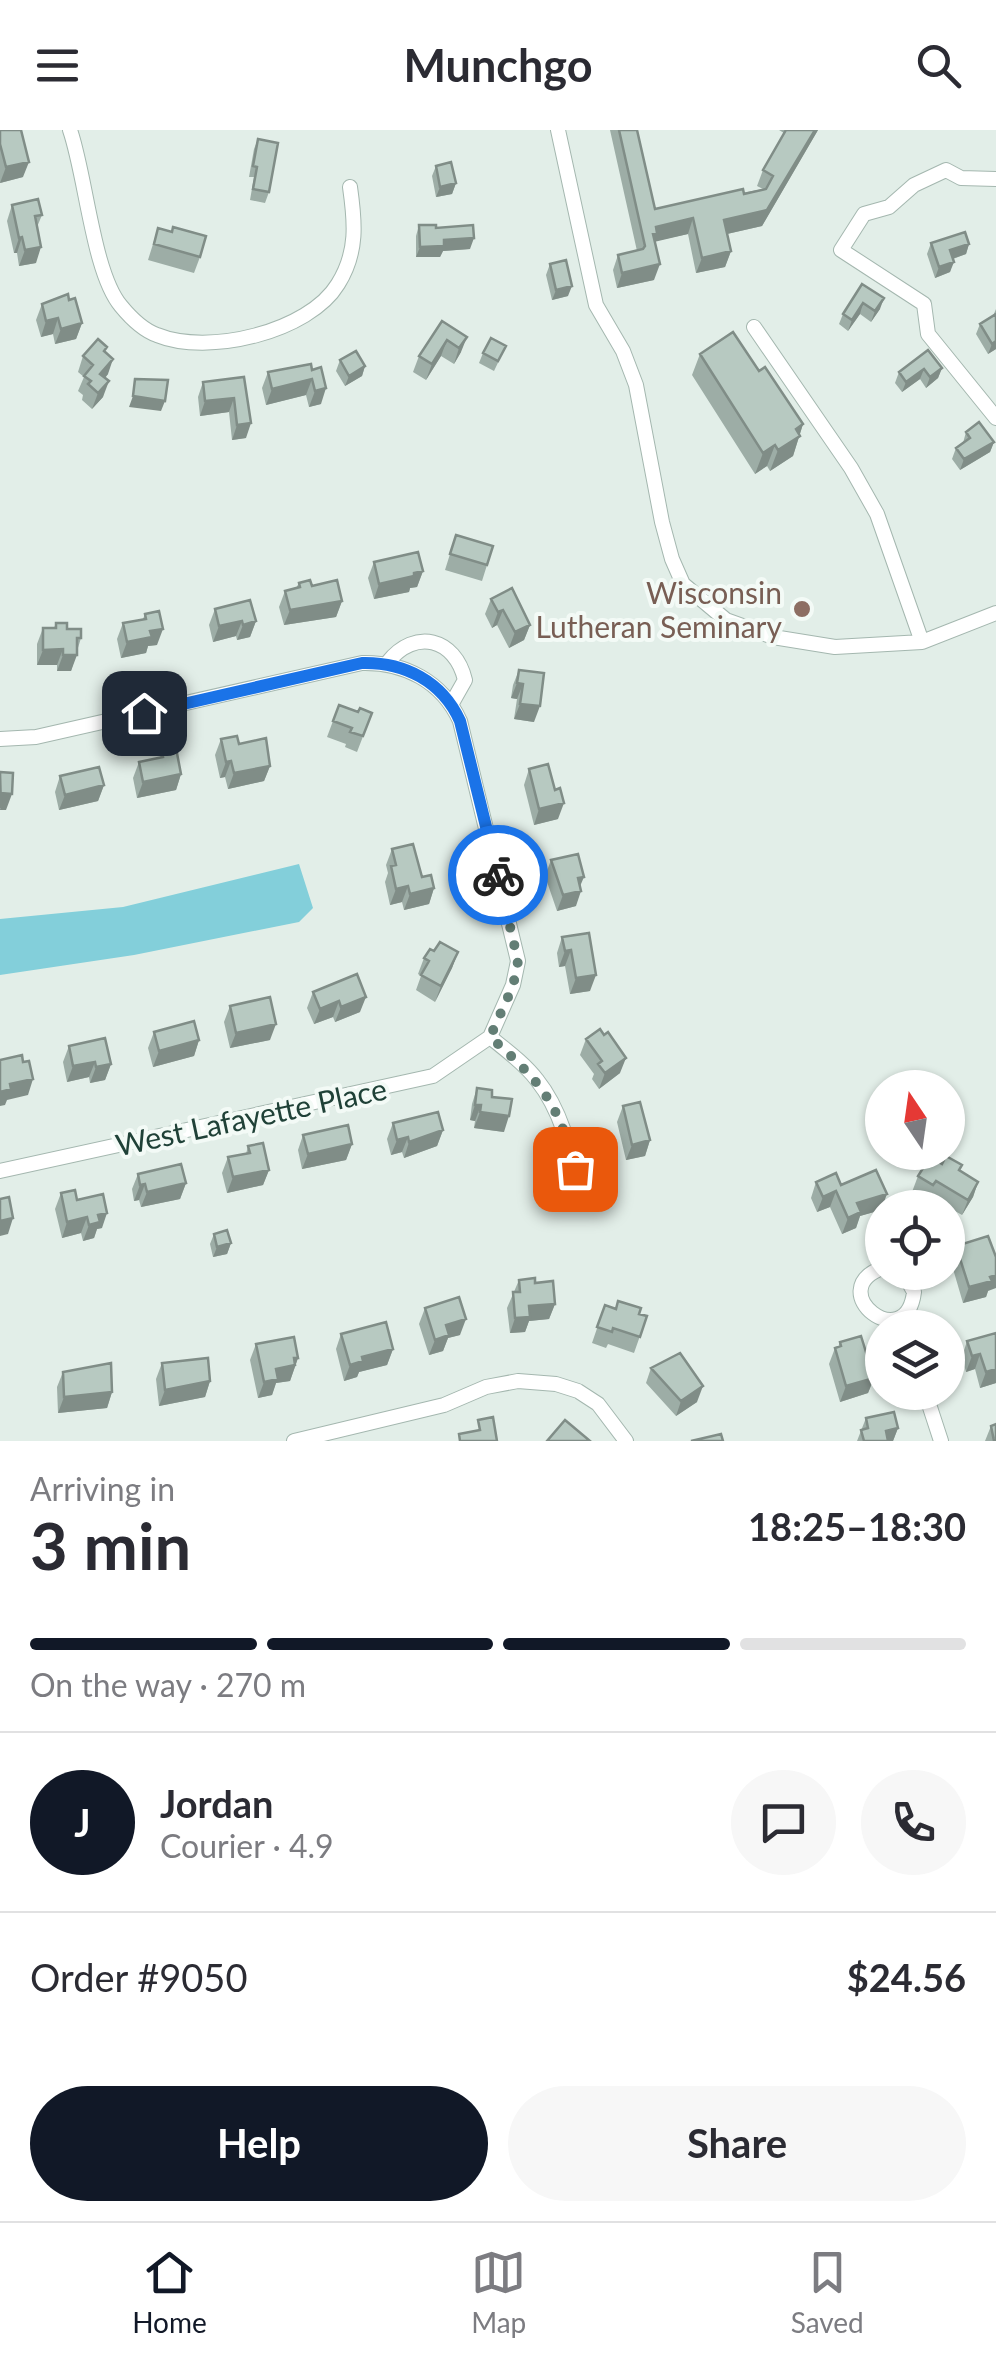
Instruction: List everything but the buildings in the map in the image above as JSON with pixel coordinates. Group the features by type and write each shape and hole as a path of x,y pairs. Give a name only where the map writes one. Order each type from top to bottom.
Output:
{"street":[{"path":"70,130 108,288 132,318 154,334 184,342 224,342 274,328 316,308 336,288 354,242 350,187"},
{"path":"558,130 596,305 623,351 636,385 662,522 683,584 726,620 773,636 835,647 922,642 996,613"},
{"path":"996,179 961,178 946,170 930,175 888,207 864,214 840,250 924,304 928,334 996,418"},
{"path":"754,327 851,468 876,514 922,642"},
{"path":"388,662 400,648 412,644 435,642 447,648 462,666 465,680 452,703"},
{"path":"0,738 36,738 362,663 388,662 430,683 452,703 464,740 518,961 513,986 490,1037 536,1078 548,1096 570,1148 580,1190"},
{"name":"West Lafayette Place","path":"0,1171 432,1076 490,1037"},
{"path":"865,1280 862,1299 869,1310"},
{"path":"294,1441 444,1404 486,1387 518,1381 543,1382 578,1391 598,1404 626,1441"},
{"path":"932,1410 941,1441"}],"water":[{"path":"299,864 313,908 299,922 134,955 0,975 0,919 123,907"}],"way so far":[{"path":"498,875 518,961 513,986 490,1037 536,1078 548,1096 575,1169"}],"place":[{"name":"Wisconsin Lutheran Seminary","path":"802,609"}],"route":[{"path":"144,713 362,663 388,662 407,669 452,703 460,721 498,875"}]}
